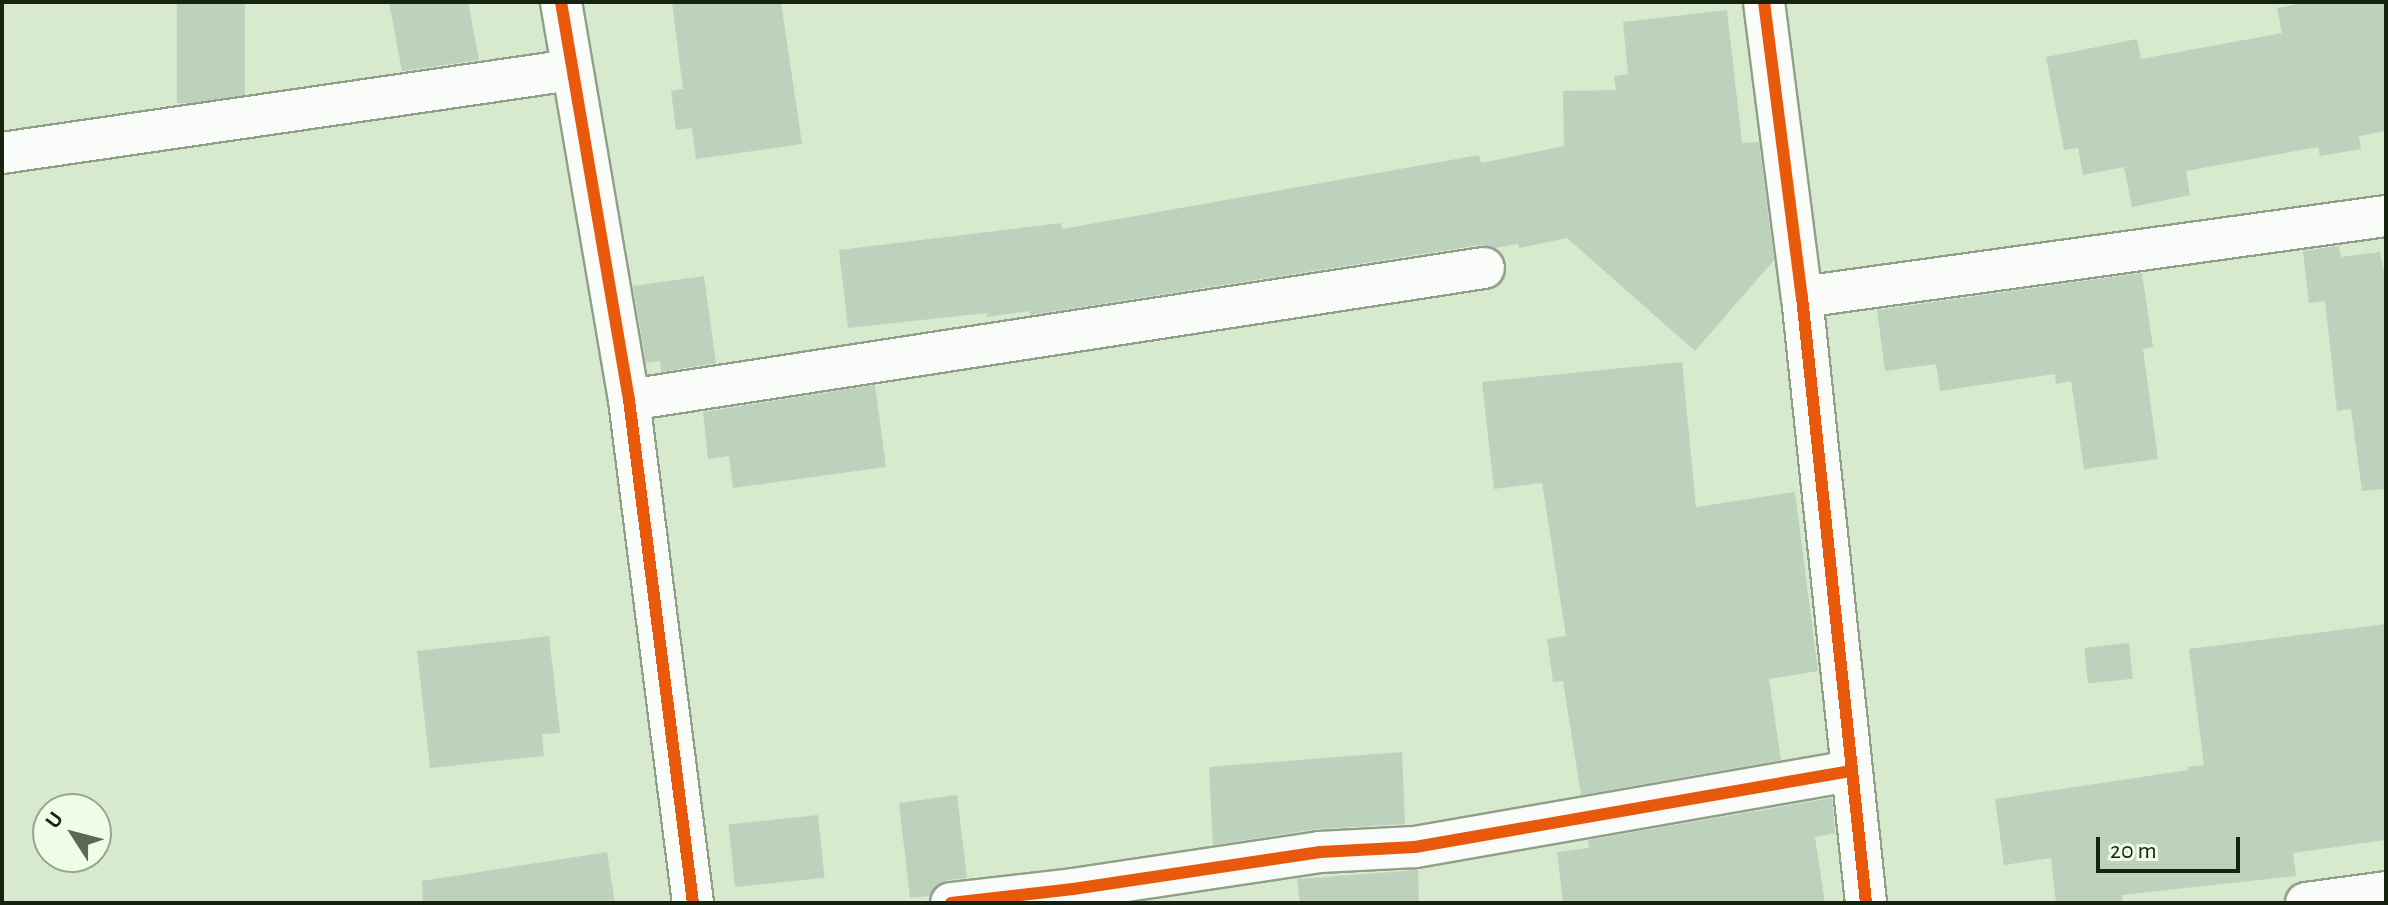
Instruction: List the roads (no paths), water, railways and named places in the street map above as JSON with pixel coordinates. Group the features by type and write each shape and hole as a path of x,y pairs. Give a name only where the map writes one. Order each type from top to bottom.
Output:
{"street":[{"path":"561,2 629,400 693,903"},
{"path":"1764,2 1802,297 1866,903"},
{"path":"2,153 571,70"},
{"path":"1802,297 2386,216"},
{"path":"629,400 1484,268"},
{"path":"951,903 1073,889 1320,852 1415,847 1851,771"},
{"path":"2306,903 2386,892"}]}
